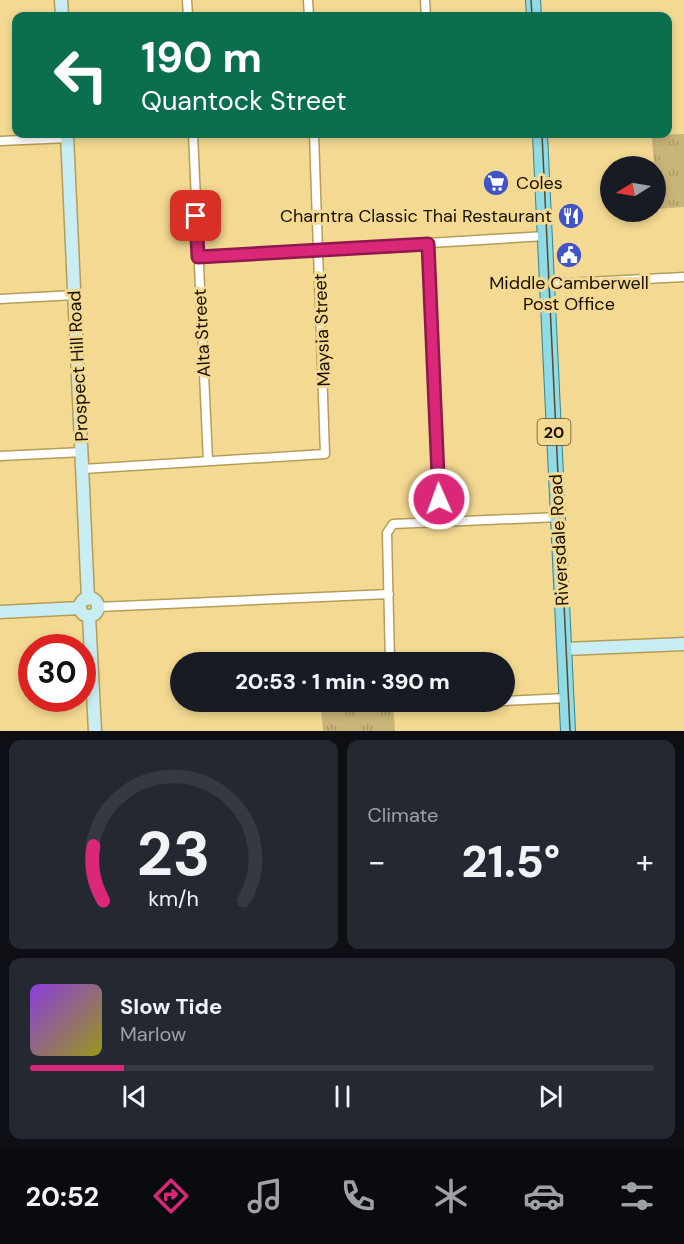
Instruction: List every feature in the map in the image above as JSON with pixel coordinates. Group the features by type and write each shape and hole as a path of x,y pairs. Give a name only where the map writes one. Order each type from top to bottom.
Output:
{"main road":[{"name":"Riversdale Road","path":"540,138 568,731"}],"street":[{"path":"0,141 40,138"},
{"name":"Prospect Hill Road","path":"67,138 95,731"},
{"name":"Alta Street","path":"193,138 208,461"},
{"name":"Maysia Street","path":"208,461 325,454 314,138"},
{"path":"198,257 545,236"},
{"path":"428,244 440,522"},
{"path":"547,284 684,277"},
{"path":"0,299 75,295"},
{"path":"0,456 83,452"},
{"path":"83,469 208,461"},
{"path":"390,652 387,534 393,524 558,517"},
{"path":"0,612 389,594"},
{"path":"565,649 684,644"},
{"path":"515,700 567,698"}],"green space":[{"path":"672,134 684,134 684,207 666,208 666,156 653,156 652,138 672,138"},
{"path":"321,712 394,712 395,731 323,731"}],"tram line":[{"path":"531,0 532,12"},
{"path":"542,138 570,731"}],"place":[{"name":"Coles","path":"496,183"},
{"name":"Charntra Classic Thai Restaurant","path":"571,216"},
{"name":"Middle Camberwell Post Office","path":"569,255"}],"route":[{"path":"196,216 198,257 428,244 439,499"}]}
